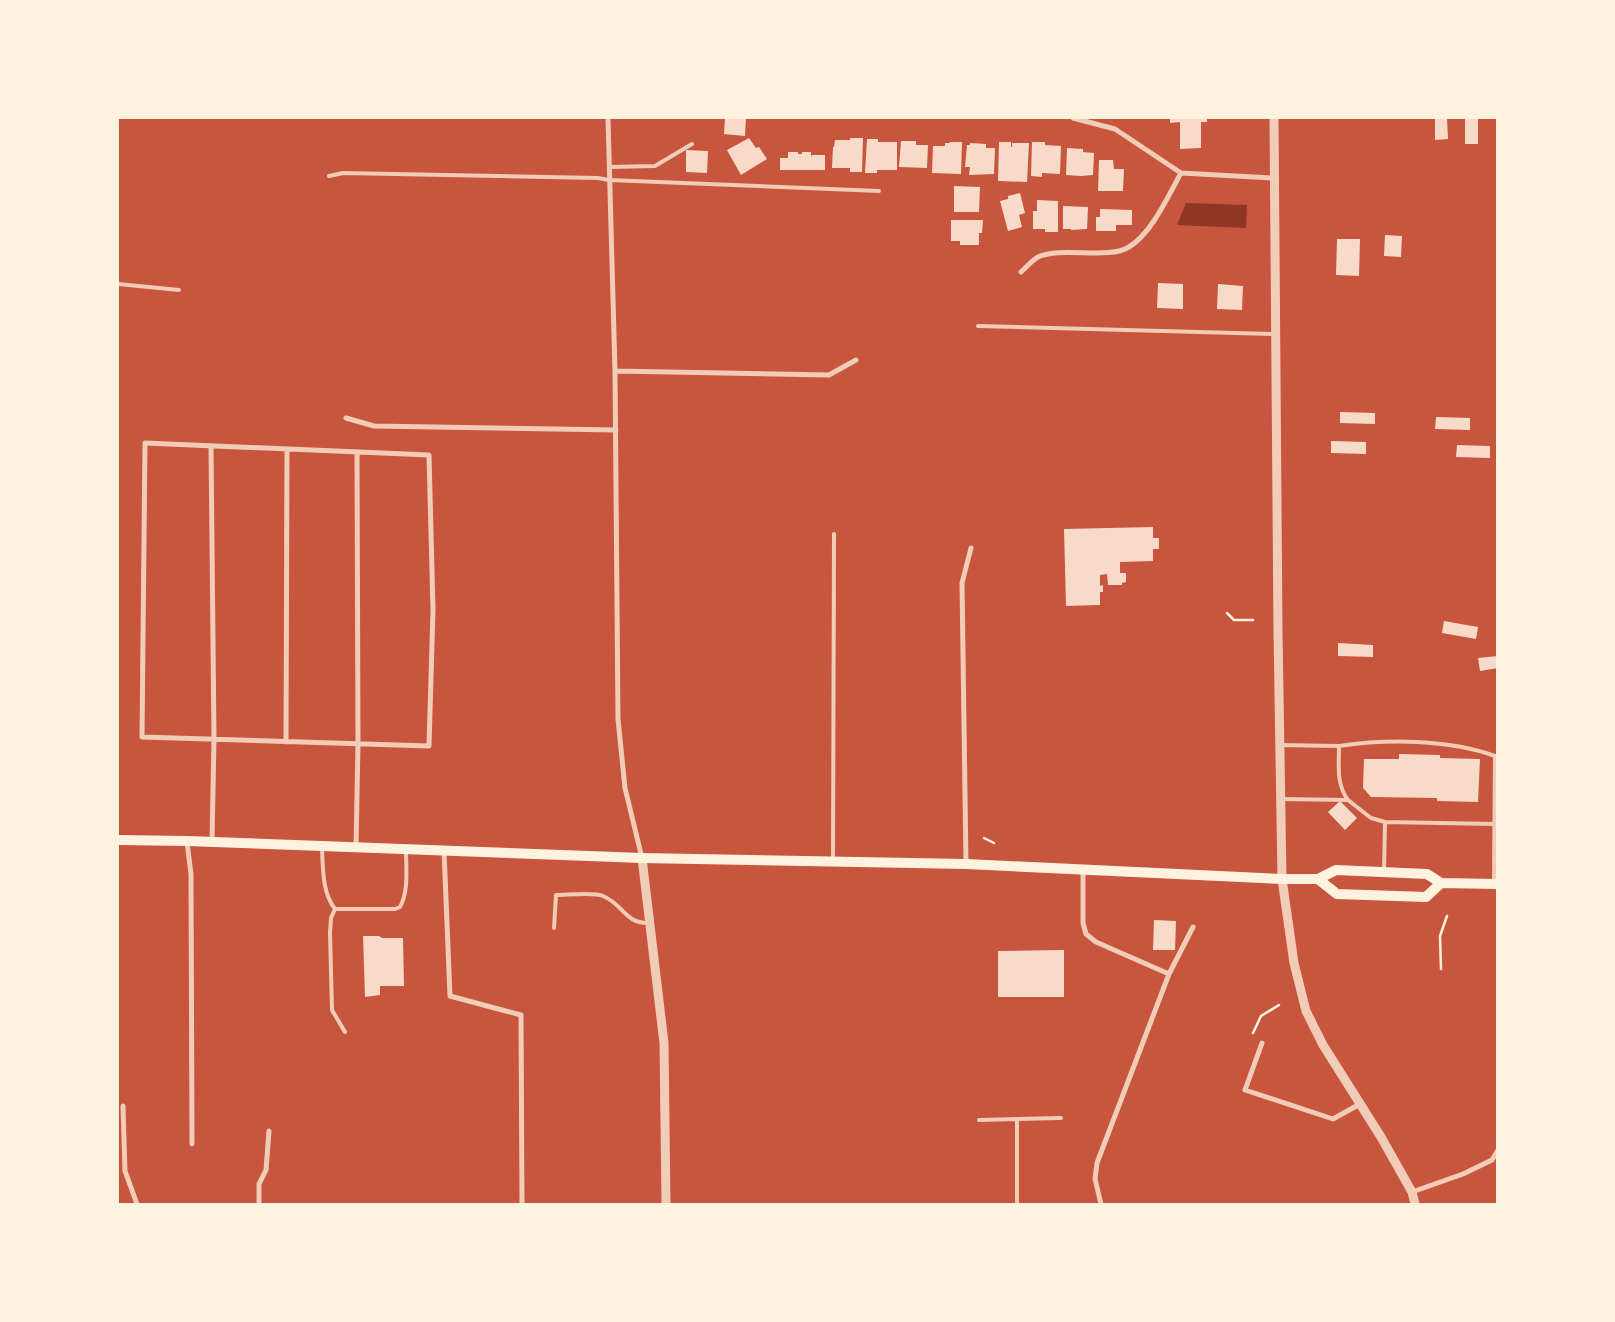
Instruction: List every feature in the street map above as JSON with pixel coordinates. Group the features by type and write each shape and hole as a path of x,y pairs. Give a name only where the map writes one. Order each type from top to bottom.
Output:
{"main road":[{"path":"118,840 406,848 642,858 966,864 1282,879 1318,879 1336,870 1427,874 1440,882 1496,884"},
{"path":"1318,879 1337,894 1426,897 1440,882"}],"street":[{"path":"608,118 616,430 618,719 625,788 642,858 664,1044 666,1204"},
{"path":"1073,118 1115,129 1181,173 1274,178"},
{"path":"1274,118 1279,745 1282,879 1294,963 1306,1011 1323,1045 1412,1192 1415,1204"},
{"path":"1021,272 1037,258 1054,253 1113,252 1127,249 1139,240 1156,217 1181,173"},
{"path":"615,371 829,376 856,360"},
{"path":"346,418 374,426 616,430"},
{"path":"145,443 211,446 429,455 433,610 429,746 142,737 145,443"},
{"path":"211,446 214,739 212,842"},
{"path":"286,742 287,449"},
{"path":"356,847 358,744 357,452"},
{"path":"966,864 962,582 971,548"},
{"path":"187,841 191,874 192,1144"},
{"path":"444,850 450,996 521,1015 522,1204"},
{"path":"1083,870 1083,923 1086,934 1096,942 1169,974"},
{"path":"1101,1204 1095,1179 1097,1163 1169,974 1193,927"},
{"path":"1262,1043 1245,1090 1333,1119 1360,1104"},
{"path":"123,1106 125,1171 137,1204"},
{"path":"259,1204 260,1184 266,1170 269,1131"},
{"path":"1412,1192 1495,1161 1498,1150"}],"lane":[{"path":"609,167 655,166 692,144"},
{"path":"329,176 343,173 418,173 598,178 879,191"},
{"path":"118,284 179,290"},
{"path":"978,326 1276,334"},
{"path":"833,861 834,534"},
{"path":"1279,745 1339,746 1368,742 1433,744 1465,748 1496,756 1496,884"},
{"path":"1339,746 1339,777 1342,792 1348,800 1371,818 1384,822 1495,824"},
{"path":"1280,799 1348,800"},
{"path":"1384,822 1384,873"},
{"path":"322,846 323,877 331,903 335,909"},
{"path":"335,909 395,909 400,907 403,902 406,879 406,848"},
{"path":"554,928 556,895 601,895 614,902 628,917 640,923 650,923"},
{"path":"335,909 330,918 332,1010 345,1032"},
{"path":"978,1120 1061,1118"},
{"path":"1017,1119 1017,1204"}],"path":[{"path":"1227,613 1234,620 1252,620"},
{"path":"984,838 994,843"},
{"path":"1441,969 1440,936 1447,916"},
{"path":"1253,1033 1261,1016 1280,1005"}],"shaded area":[{"path":"1186,203 1247,205 1246,228 1177,225"}],"building":[{"path":"725,118 746,118 745,136 724,134"},
{"path":"1170,118 1207,118 1207,122 1201,122 1201,148 1180,149 1180,122 1170,123"},
{"path":"1435,118 1447,118 1448,139 1435,140"},
{"path":"1465,118 1478,118 1478,144 1465,144"},
{"path":"749,138 756,148 759,147 767,159 741,175 727,150"},
{"path":"850,138 863,138 862,172 850,172 850,168 832,168 835,140 850,140"},
{"path":"867,139 878,139 878,142 897,142 897,170 877,170 877,173 865,173"},
{"path":"901,141 916,141 916,145 928,145 927,168 899,167"},
{"path":"962,142 961,174 932,173 933,146 945,146 945,143"},
{"path":"999,142 1011,142 1011,147 1012,143 1029,143 1027,182 998,181"},
{"path":"1032,142 1045,142 1045,145 1061,146 1060,174 1042,173 1042,177 1031,176"},
{"path":"970,143 986,144 986,148 995,148 994,174 969,175 970,167 965,167 967,145 970,145"},
{"path":"1067,148 1083,149 1083,152 1094,153 1093,175 1066,175"},
{"path":"686,150 708,151 707,173 686,172"},
{"path":"788,152 802,154 802,152 811,152 811,157 812,155 825,155 825,170 780,170 780,158 788,158"},
{"path":"1099,160 1113,160 1114,169 1124,169 1123,191 1098,191"},
{"path":"954,186 980,187 979,212 954,212"},
{"path":"1020,193 1025,213 1019,215 1022,227 1008,231 1000,201 1008,199 1008,196"},
{"path":"1037,200 1058,201 1058,232 1045,232 1045,229 1033,229 1033,211 1037,211"},
{"path":"1063,206 1088,207 1087,229 1063,229"},
{"path":"1100,209 1132,210 1132,225 1116,225 1116,231 1096,231 1096,217 1100,217"},
{"path":"951,220 983,220 982,233 979,233 979,245 960,245 960,241 951,241"},
{"path":"1385,235 1402,236 1401,257 1384,256"},
{"path":"1337,239 1360,239 1359,276 1336,275"},
{"path":"1158,283 1183,284 1183,309 1157,308"},
{"path":"1218,284 1243,286 1242,310 1217,309"},
{"path":"1340,412 1375,413 1375,424 1340,423"},
{"path":"1436,417 1470,418 1470,430 1435,429"},
{"path":"1331,441 1366,442 1366,454 1331,453"},
{"path":"1457,445 1490,446 1490,458 1456,457"},
{"path":"1153,527 1153,538 1159,538 1159,549 1153,549 1153,561 1120,562 1120,573 1126,573 1126,582 1122,583 1122,585 1108,585 1107,574 1100,575 1100,586 1103,585 1103,592 1100,592 1100,605 1066,606 1064,529"},
{"path":"1444,621 1478,627 1476,639 1442,633"},
{"path":"1338,643 1373,645 1373,657 1338,656"},
{"path":"1498,656 1498,668 1480,671 1478,658"},
{"path":"1399,754 1440,755 1440,758 1480,759 1478,802 1437,801 1437,798 1371,797 1363,788 1364,759 1399,759"},
{"path":"1340,801 1357,818 1345,830 1328,812"},
{"path":"1154,920 1176,921 1175,950 1153,950"},
{"path":"363,936 403,938 404,986 380,986 380,995 365,997"},
{"path":"1064,950 1064,997 998,997 998,951"}]}
